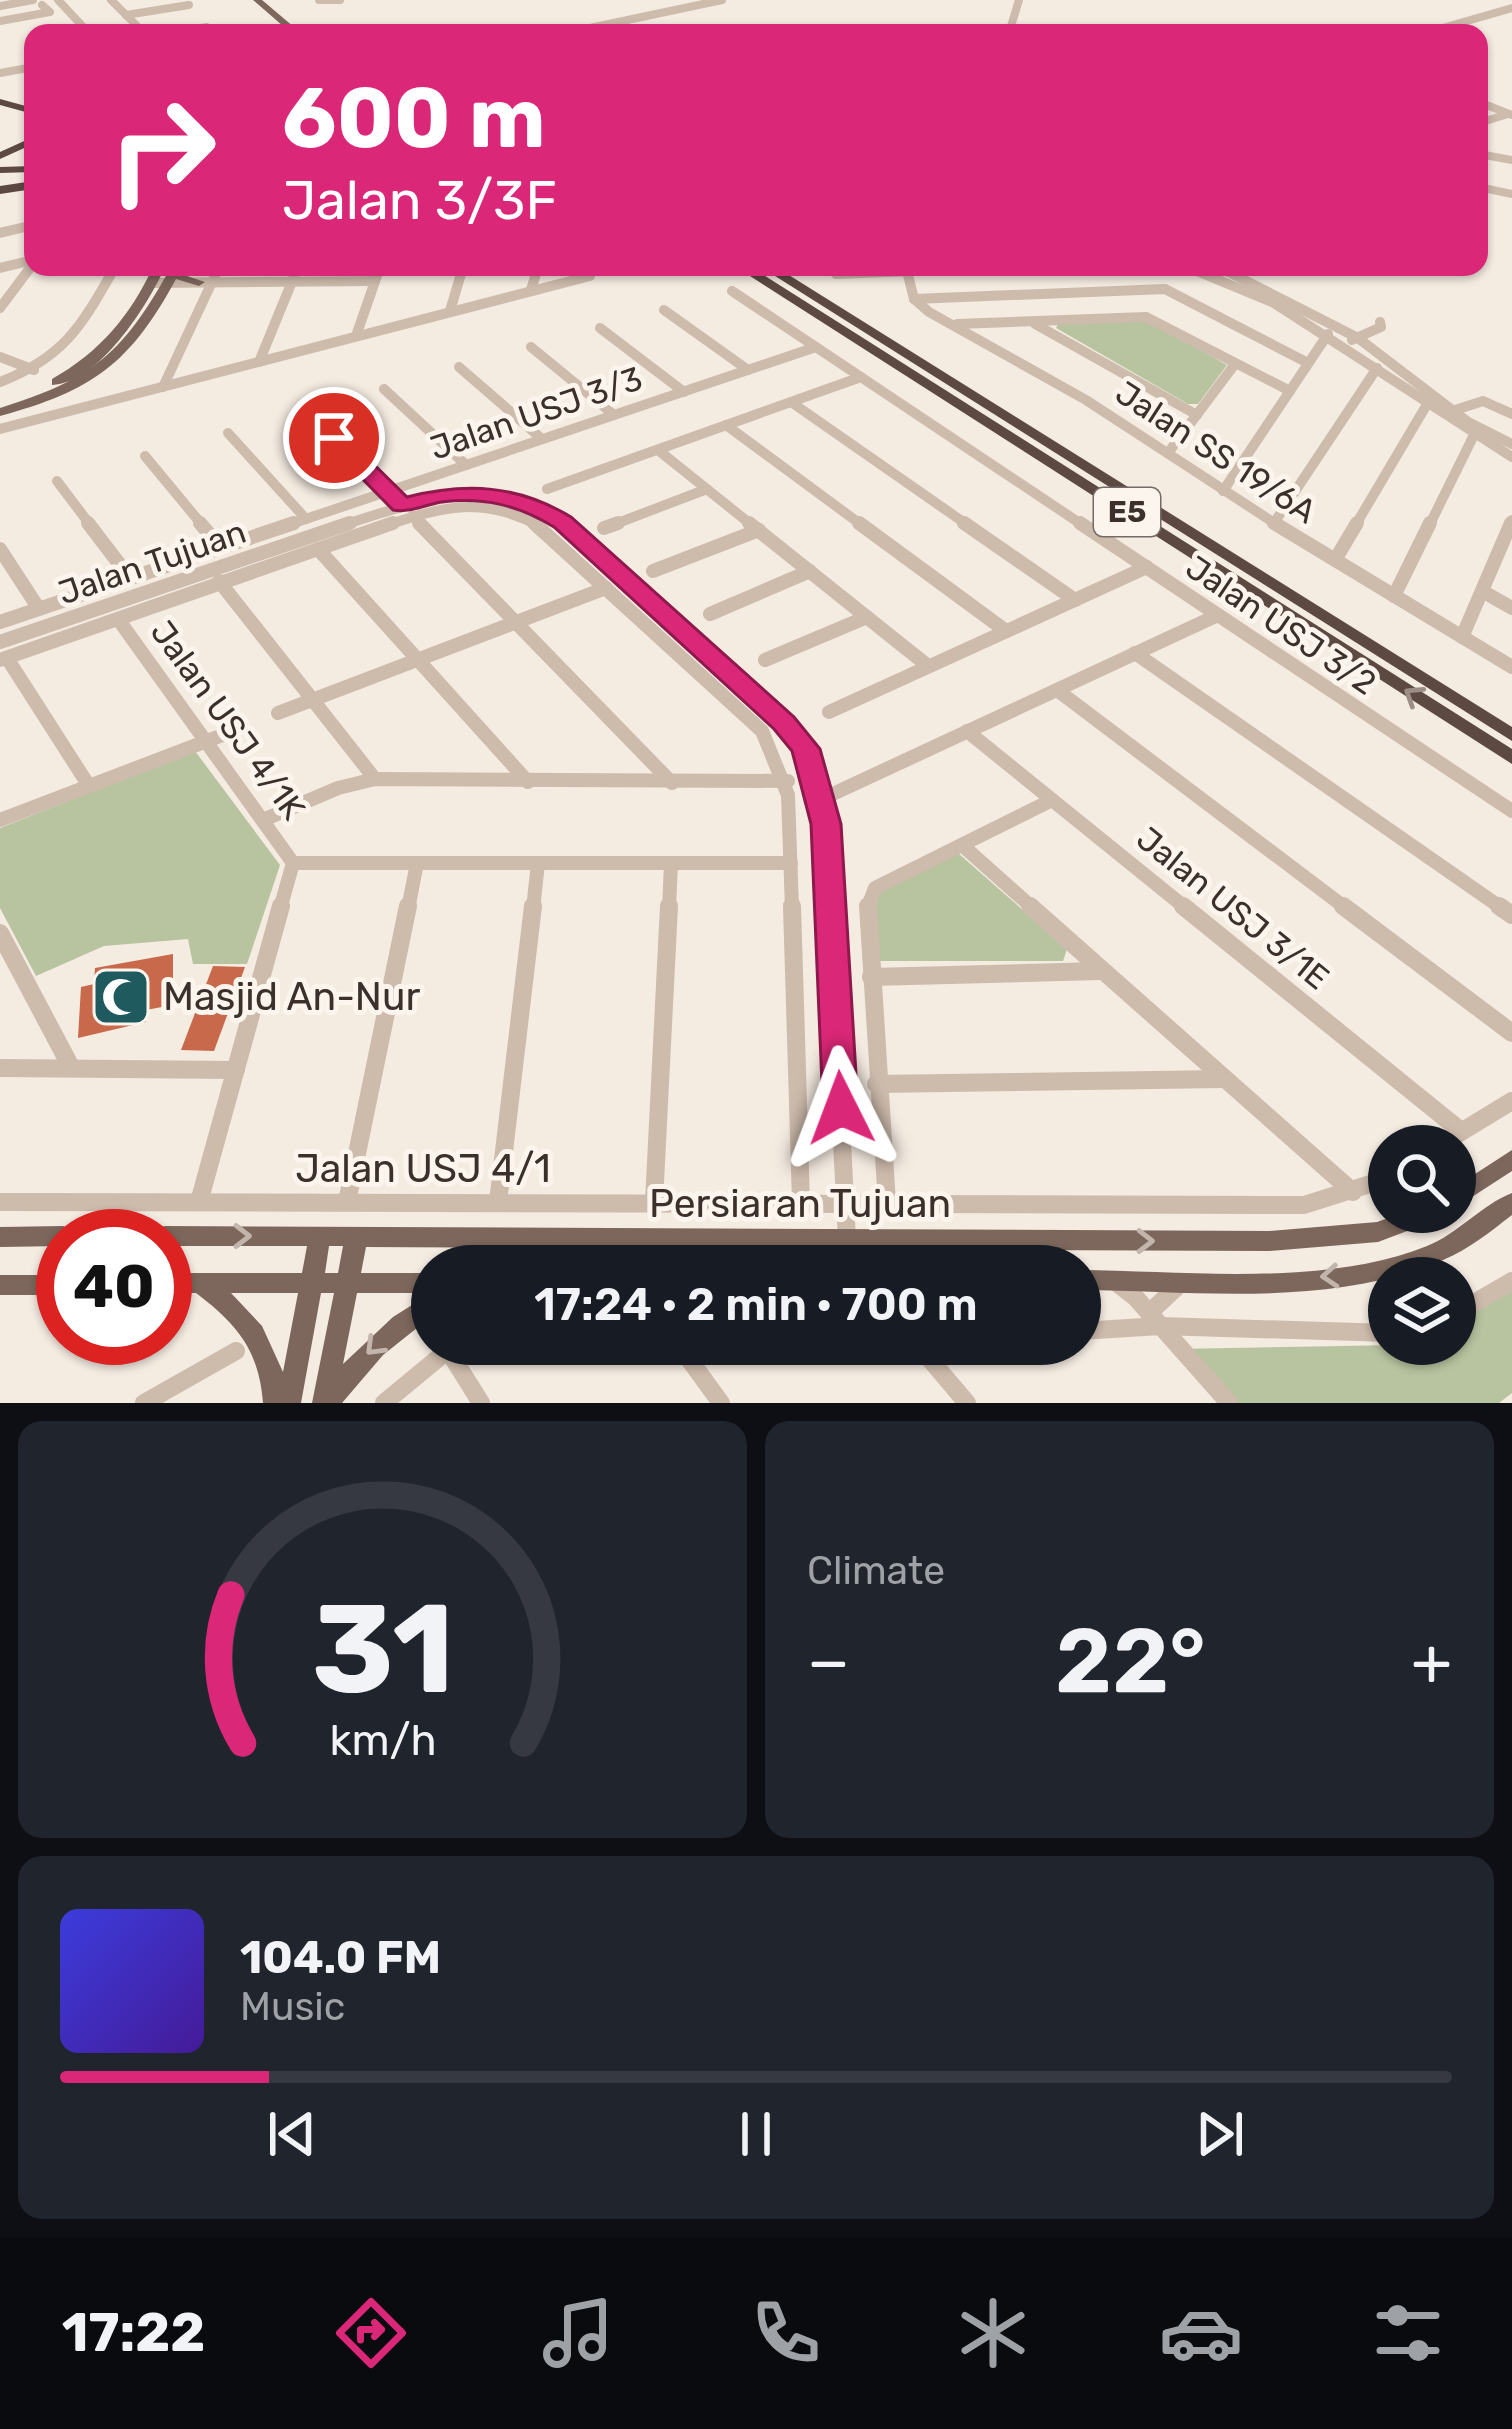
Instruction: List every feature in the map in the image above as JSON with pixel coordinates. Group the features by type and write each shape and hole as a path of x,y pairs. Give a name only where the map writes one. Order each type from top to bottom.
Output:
{"highway":[{"name":"E5","path":"756,276 1512,758"},
{"name":"E5","path":"781,276 1512,735"}],"main road":[{"path":"247,0 272,24"},
{"path":"257,0 285,24"},
{"path":"0,403 51,386 96,359 126,327 156,276"},
{"path":"0,412 49,397 97,374 124,352 172,276"},
{"path":"181,276 205,282"},
{"path":"158,303 177,287 205,282"},
{"path":"1476,1184 1512,1159"},
{"path":"1101,1280 1291,1280 1372,1273 1441,1251 1512,1202"},
{"name":"Persiaran Tujuan","path":"192,1237 1269,1241 1368,1233"},
{"path":"0,1237 36,1237"},
{"path":"290,1403 320,1237"},
{"path":"326,1403 356,1238"},
{"path":"192,1283 411,1282"},
{"path":"200,1283 236,1309 260,1340 274,1377 275,1403"},
{"path":"0,1285 36,1285"},
{"path":"326,1403 356,1364 411,1316"}],"street":[{"path":"58,0 81,24"},
{"path":"112,0 135,24"},
{"path":"319,0 340,0"},
{"path":"609,24 722,0"},
{"path":"126,15 190,5"},
{"path":"0,6 40,6"},
{"path":"1,19 18,18 40,6"},
{"path":"1456,24 1512,8"},
{"path":"18,18 24,25"},
{"path":"0,308 24,275"},
{"path":"0,382 34,370 67,349 110,276"},
{"path":"163,387 211,276"},
{"path":"259,362 294,276"},
{"path":"356,336 377,276"},
{"path":"450,311 460,276"},
{"path":"531,290 535,276"},
{"path":"0,429 590,276"},
{"path":"909,276 914,299 1166,289 1308,364"},
{"path":"1206,276 1352,341 1377,368 1432,410 1512,457"},
{"path":"1235,276 1352,341 1512,444"},
{"path":"153,283 375,281"},
{"path":"732,290 816,347"},
{"name":"Jalan SS 19/6A","path":"914,299 1512,667"},
{"path":"664,310 748,370"},
{"path":"952,324 1146,316 1290,391"},
{"path":"1030,321 1197,415"},
{"path":"1352,341 1381,327 1380,322"},
{"path":"600,328 684,392"},
{"path":"1223,491 1328,334"},
{"path":"531,347 614,415"},
{"name":"Jalan USJ 3/2","path":"816,347 1512,811"},
{"name":"Jalan USJ 3/3","path":"0,622 816,347"},
{"path":"0,357 34,370"},
{"path":"1168,453 1235,364"},
{"path":"460,368 542,440"},
{"path":"1274,524 1377,368"},
{"path":"547,489 861,377"},
{"path":"384,389 466,465"},
{"path":"1432,410 1453,410 1483,401 1512,414"},
{"path":"791,402 1076,600"},
{"path":"1335,560 1432,410"},
{"path":"307,411 672,783"},
{"path":"726,425 1006,632"},
{"path":"228,433 306,519"},
{"path":"1394,596 1473,437"},
{"path":"658,449 928,666"},
{"path":"145,456 221,548"},
{"path":"57,481 130,578"},
{"path":"604,527 707,489"},
{"name":"Jalan Tujuan","path":"0,642 215,577 442,495 502,495 563,522 784,723 806,749 821,799 847,1240"},
{"path":"89,786 4,659 118,619 215,577 318,549 407,511 464,504 513,511 537,524 762,731 788,781 794,814 791,863 801,1202"},
{"path":"1462,637 1507,547 1512,520"},
{"path":"653,572 759,530"},
{"path":"0,549 39,609"},
{"path":"318,549 528,782"},
{"path":"829,712 1147,567"},
{"path":"710,614 810,572"},
{"path":"215,577 375,779"},
{"path":"278,713 606,588"},
{"path":"1482,591 1512,608"},
{"path":"821,799 1218,615"},
{"path":"765,660 867,617"},
{"name":"Jalan USJ 4/1K","path":"118,619 293,863 199,1202"},
{"path":"1135,653 1512,915"},
{"path":"1057,690 1512,1033"},
{"path":"0,820 241,728"},
{"name":"Jalan USJ 3/1E","path":"967,731 1454,1125"},
{"path":"263,820 338,788 375,779 788,781"},
{"path":"887,1203 866,910 875,888 1052,800"},
{"path":"962,845 1353,1192"},
{"path":"293,863 791,863"},
{"path":"347,1202 417,863"},
{"path":"498,1202 538,863"},
{"path":"654,1202 671,863"},
{"path":"0,933 71,1067"},
{"path":"872,977 1099,971"},
{"path":"0,1068 236,1070"},
{"path":"876,1084 1222,1079"},
{"path":"1471,1125 1512,1101"},
{"name":"Jalan USJ 4/1","path":"0,1202 1304,1205 1368,1186"},
{"path":"1155,1320 1185,1279"},
{"path":"1112,1280 1229,1403"},
{"path":"1476,1302 1512,1281"},
{"path":"1101,1328 1155,1320 1368,1332"},
{"path":"144,1403 236,1351"},
{"path":"386,1400 429,1365"},
{"path":"457,1365 481,1403"},
{"path":"693,1365 721,1403"},
{"path":"935,1365 967,1403"}],"green space":[{"path":"1146,319 1227,365 1198,404 1188,404 1056,328 1058,324"},
{"path":"195,751 280,865 247,964 193,964 188,939 104,946 36,976 0,908 0,828"},
{"path":"958,853 1067,949 1063,961 876,961 873,912 881,890"},
{"path":"1512,1291 1512,1393 1499,1403 1227,1403 1174,1349 1368,1346 1368,1365 1476,1365 1476,1311"}],"building":[{"name":"Masjid An-Nur","path":"173,954 173,983 162,985 162,1007 146,1010 146,1022 78,1038 81,987 94,984 95,968"},
{"path":"213,966 245,967 214,1051 181,1050"}],"place":[{"name":"Masjid An-Nur","path":"121,997"}],"route":[{"path":"334,438 402,505 442,495 502,495 563,522 784,723 806,749 826,824 841,1108"}]}
